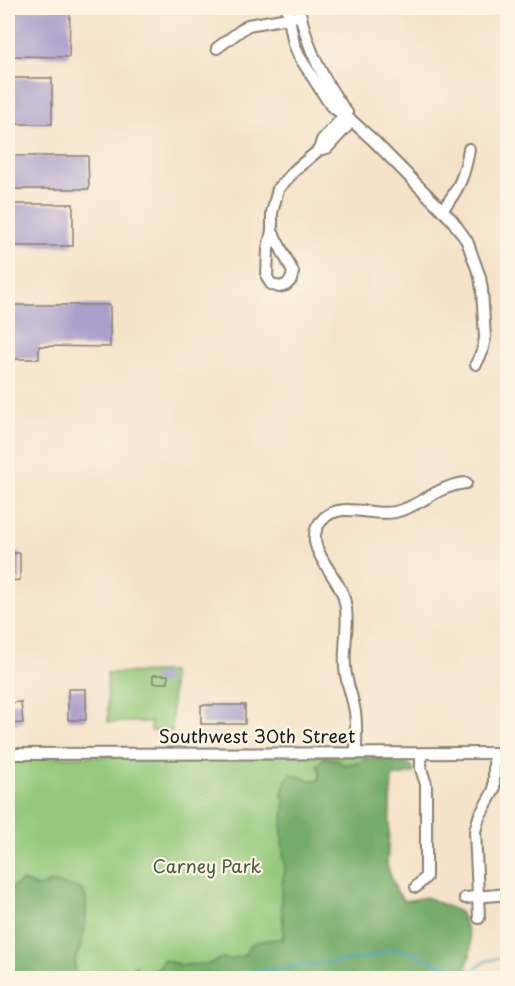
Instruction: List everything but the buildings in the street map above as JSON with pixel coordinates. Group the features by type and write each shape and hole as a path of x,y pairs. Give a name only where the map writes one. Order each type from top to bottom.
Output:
{"street":[{"path":"217,48 248,25 299,11 309,48 348,117"},
{"path":"287,13 294,44 307,70 331,106 348,117 442,210 467,241 480,277 485,339 476,364"},
{"path":"272,231 272,213 278,189 286,178 319,150 327,148 348,117"},
{"path":"442,210 461,184 466,171 469,149"},
{"path":"356,754 355,712 345,669 346,606 337,580 317,551 315,543 317,528 332,512 340,510 382,514 394,512 406,509 446,487 466,483"},
{"path":"479,918 475,831 494,790 494,753"},
{"name":"Southwest 30th Street","path":"8,754 507,753"},
{"path":"416,887 426,877 426,784 421,769 421,754"},
{"path":"465,898 507,894"}],"green space":[{"path":"172,672 172,731 151,731 151,722 108,722 107,673"},
{"name":"Carney Park","path":"379,755 379,978 8,978 8,757"},
{"path":"324,758 336,759 344,765 365,759 392,759 395,764 407,763 413,767 414,773 392,777 387,866 397,892 405,901 426,897 460,912 471,945 469,961 461,978 127,978 135,964 138,972 147,972 158,969 163,960 181,965 208,964 222,958 231,959 245,955 252,945 261,941 283,938 281,896 285,868 282,794 286,780 291,774 310,780 319,780 320,773 317,765"},
{"path":"23,881 36,887 45,886 48,882 65,885 80,889 84,893 86,916 82,942 75,958 76,978 8,978 8,890"}],"waterway":[{"path":"204,978 367,958 397,948 460,970 474,970 486,961 508,956"}]}
